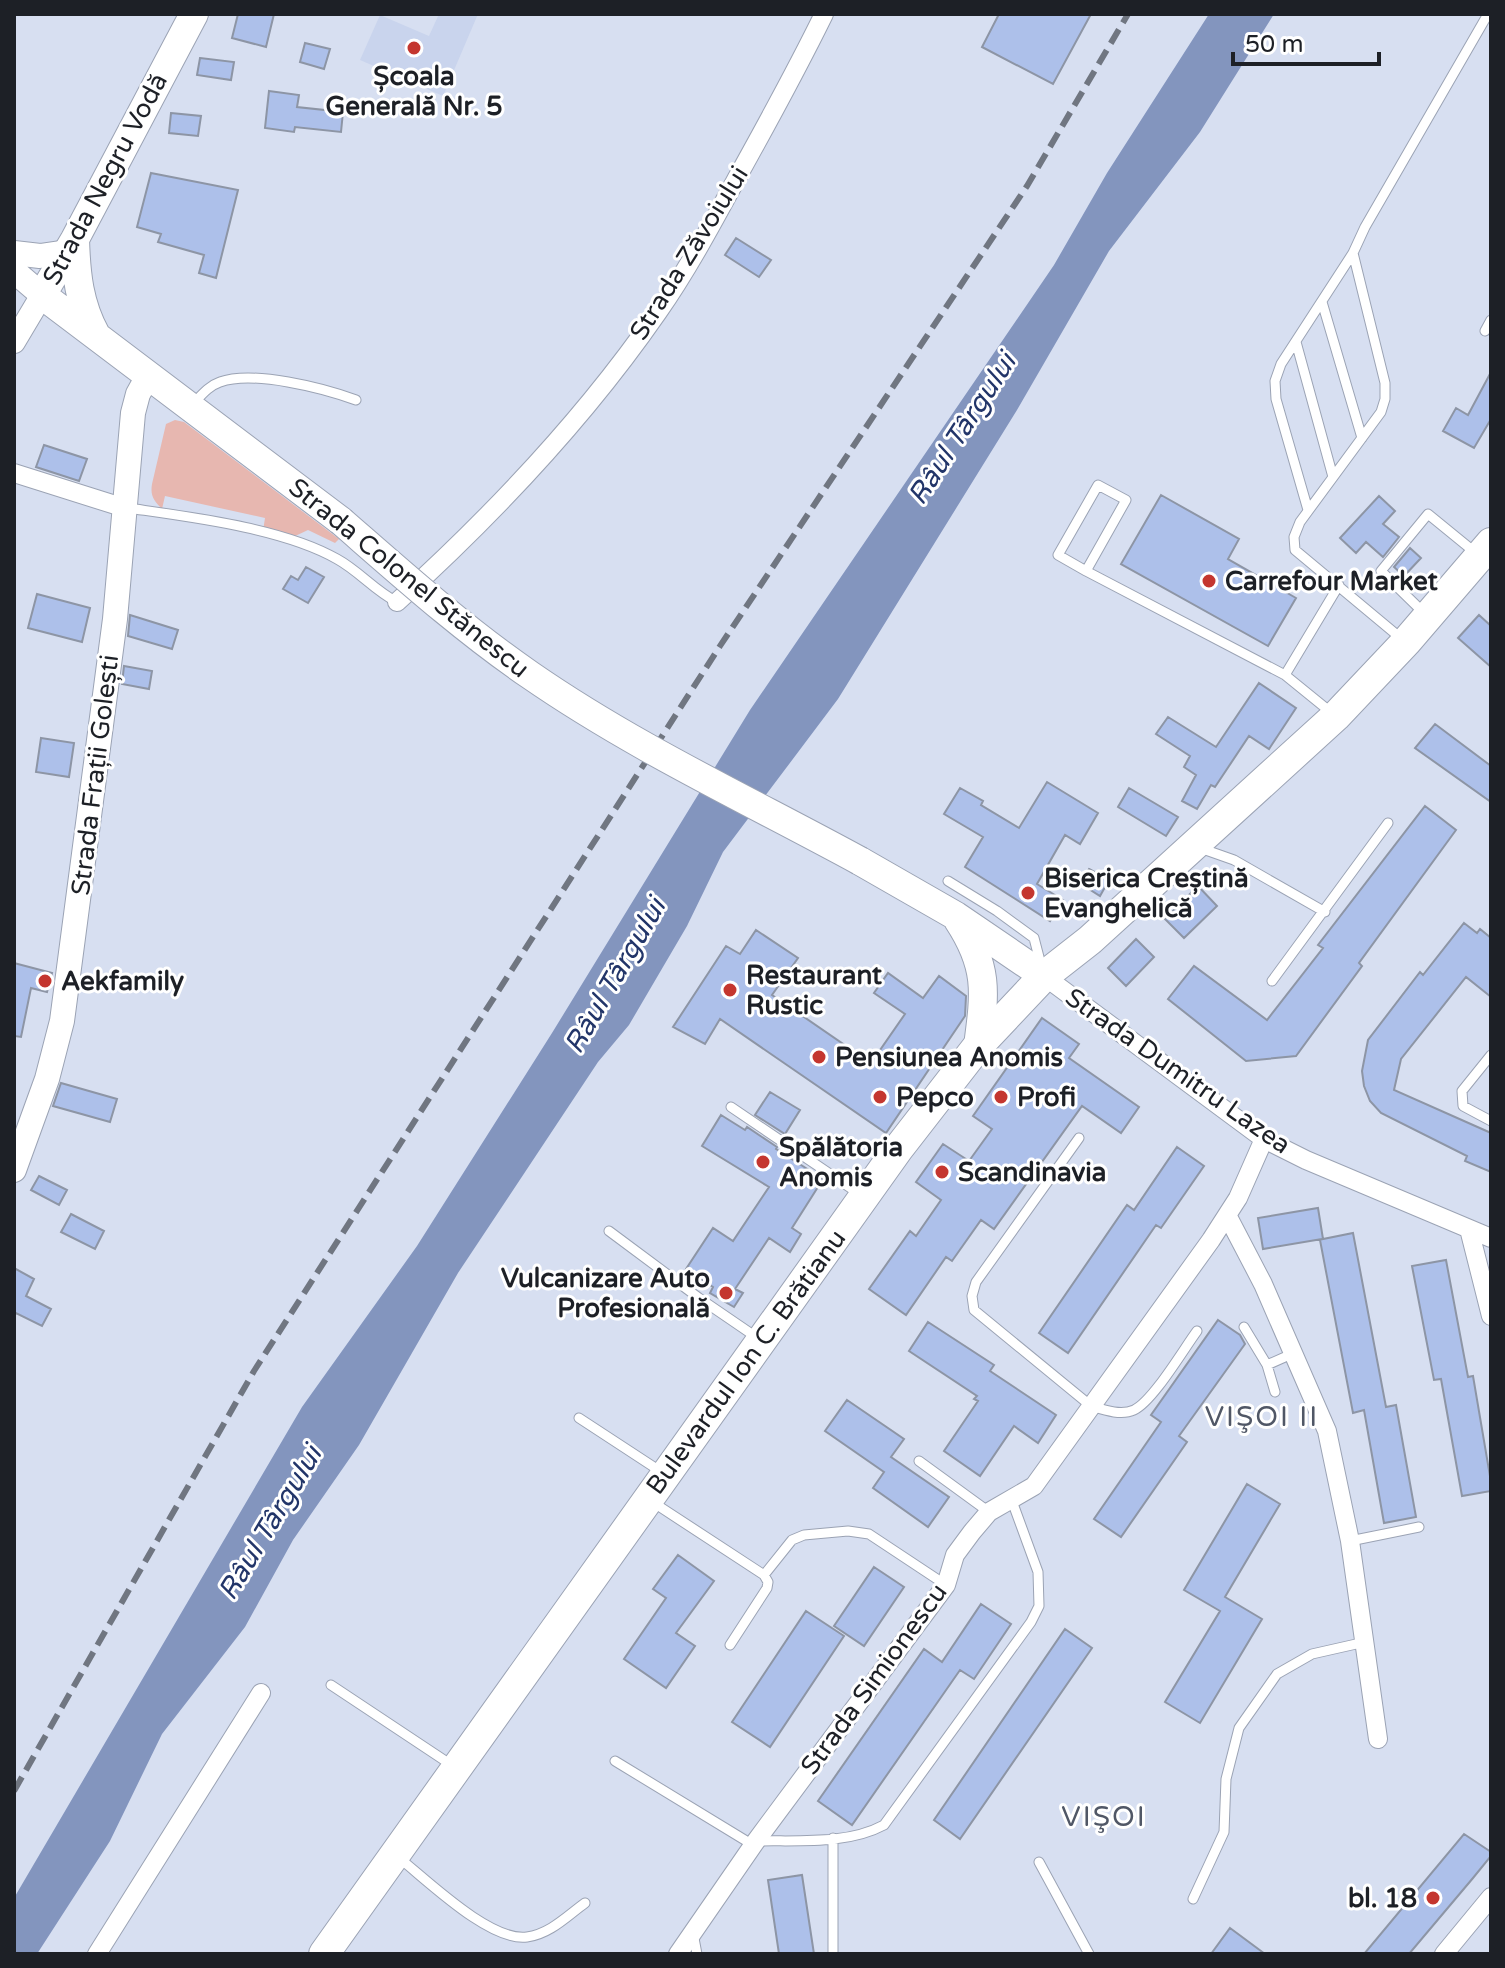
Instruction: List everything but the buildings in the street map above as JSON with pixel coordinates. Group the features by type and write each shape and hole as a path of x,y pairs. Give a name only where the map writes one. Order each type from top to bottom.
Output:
{"highway":[{"name":"Bulevardul Ion C. Brătianu","path":"324,1954 864,1197 978,1046 1044,976 1090,940 1336,716 1406,642 1485,550"}],"main road":[{"name":"Strada Negru Vodă","path":"42,295 194,14"},
{"path":"14,253 40,256 71,246 84,314 98,340"},
{"path":"14,271 42,295"},
{"name":"Strada Colonel Stănescu","path":"42,295 341,521 446,612 533,677 610,727 956,916 1044,976"},
{"name":"Strada Frații Golești","path":"14,1170 47,1079 62,1021 115,619 133,413 138,394 148,376"},
{"path":"956,916 972,942 982,969 983,1003 978,1046"}],"street":[{"name":"Strada Zăvoiului","path":"397,602 462,543 572,422 658,313 702,242 798,68 824,14"},
{"name":"Strada Negru Vodă","path":"14,342 42,295"},
{"path":"14,473 125,508"},
{"name":"Strada Dumitru Lazea","path":"1044,976 1264,1139 1306,1160 1491,1238"},
{"name":"Strada Simionescu","path":"678,1954 755,1843 946,1585 955,1555 989,1512 1034,1486 1227,1215 1238,1198 1264,1139"},
{"path":"1227,1215 1263,1284 1327,1431 1350,1541 1378,1739"},
{"path":"1469,1229 1491,1316"},
{"path":"97,1954 261,1693"},
{"path":"1444,1954 1491,1897"}],"lane":[{"path":"1308,510 1281,422 1275,381 1281,364 1353,253 1488,14"},
{"path":"1353,253 1385,383 1385,399 1381,412 1308,510 1294,537 1295,550 1406,642"},
{"path":"1322,302 1362,438"},
{"path":"1485,331 1491,320"},
{"path":"1296,342 1333,477"},
{"path":"190,406 209,388 222,381 251,379 317,386 356,400"},
{"path":"1086,571 1126,500 1098,485 1058,555 1086,571 1285,675 1336,716"},
{"path":"125,508 207,519 299,542 338,559 381,594 397,602"},
{"path":"1428,616 1381,571 1428,514 1485,550"},
{"path":"1285,675 1339,585"},
{"path":"1272,981 1388,823"},
{"path":"1194,846 1234,860 1325,912"},
{"path":"948,881 1034,938 1044,976"},
{"path":"1491,1055 1462,1091 1463,1106 1491,1121"},
{"path":"731,1107 864,1197"},
{"path":"1079,1138 976,1282 972,1296 974,1310 1091,1406 1113,1412 1132,1412 1146,1401 1197,1331"},
{"path":"609,1231 762,1340"},
{"path":"1244,1327 1267,1365 1275,1392"},
{"path":"1267,1365 1294,1353"},
{"path":"579,1418 764,1575 767,1588 730,1645"},
{"path":"919,1461 989,1512"},
{"path":"615,1761 755,1843 857,1835 884,1825 1031,1622 1039,1606 1038,1572 1012,1501"},
{"path":"1350,1541 1419,1527"},
{"path":"764,1575 792,1540 804,1535 848,1531 869,1534 946,1585"},
{"path":"1193,1899 1224,1832 1226,1779 1239,1728 1277,1674 1312,1654 1365,1642"},
{"path":"331,1685 455,1767"},
{"path":"833,1838 833,1954"},
{"path":"395,1854 479,1922 511,1937 528,1937 549,1931 585,1903"},
{"path":"1039,1862 1089,1954"},
{"path":"693,1933 697,1954"}],"shaded area":[{"name":"Școala Generală Nr. 5","path":"439,14 478,14 443,96 360,60 380,15 429,36"},
{"path":"175,420 184,422 339,539 335,543 308,530 291,538 263,531 265,518 165,496 162,509 153,498 152,484 166,424"}],"water":[{"name":"Râul Târgului","path":"1209,14 1274,14 1200,132 1109,251 1017,410 838,699 723,852 687,926 629,1025 598,1062 458,1273 359,1445 293,1540 245,1627 162,1734 110,1841 37,1954 14,1954 14,1898 302,1407 417,1246 750,710 1054,265 1107,173"}],"railway":[{"path":"14,1791 254,1371 720,646 1027,186 1128,14"}],"place":[{"name":"Școala Generală Nr. 5","path":"414,48"},
{"name":"Carrefour Market","path":"1209,581"},
{"name":"Biserica Creștină Evanghelică","path":"1028,893"},
{"name":"Aekfamily","path":"45,981"},
{"name":"Restaurant Rustic","path":"730,990"},
{"name":"Pensiunea Anomis","path":"819,1057"},
{"name":"Pepco","path":"880,1097"},
{"name":"Profi","path":"1001,1097"},
{"name":"Spălătoria Anomis","path":"763,1162"},
{"name":"Scandinavia","path":"942,1172"},
{"name":"Vulcanizare Auto Profesională","path":"726,1293"},
{"name":"bl. 18","path":"1433,1898"}],"district":[{"name":"VIŞOI II","path":"1262,1417"},
{"name":"VIŞOI","path":"1104,1817"}]}
